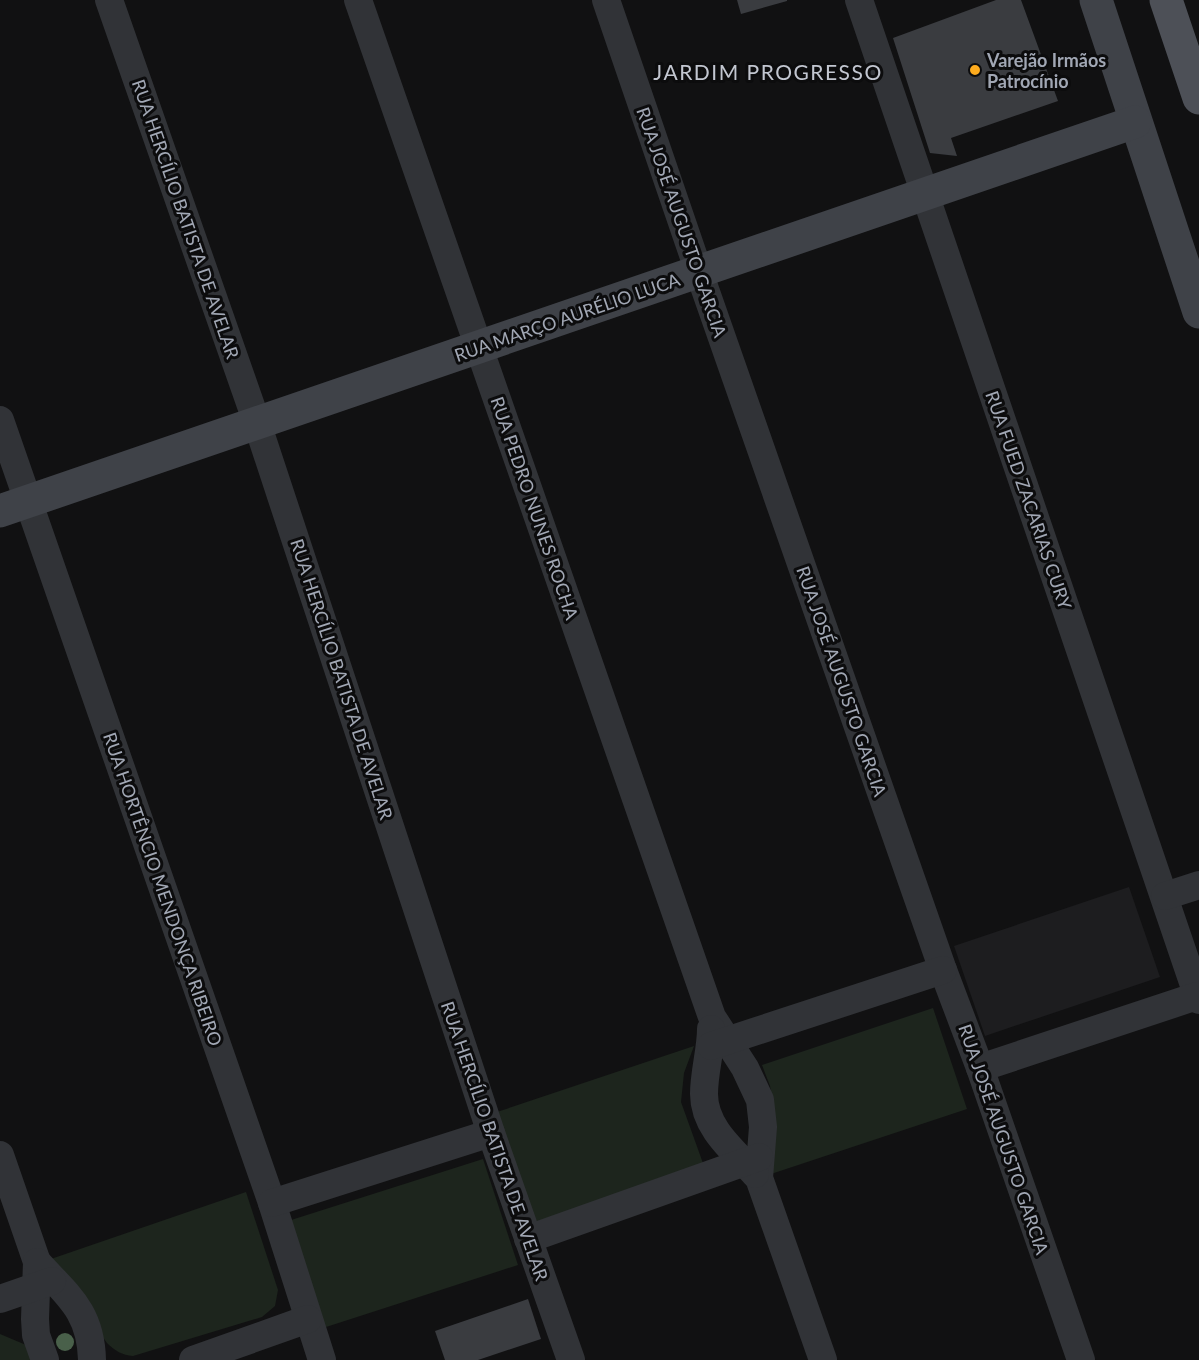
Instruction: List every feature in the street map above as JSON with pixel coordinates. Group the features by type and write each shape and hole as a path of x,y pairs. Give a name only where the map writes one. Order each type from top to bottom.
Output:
{"main road":[{"path":"1166,0 1199,98"}],"street":[{"name":"RUA HERCÍLIO BATISTA DE AVELAR","path":"109,0 257,423 491,1132 571,1360"},
{"name":"RUA PEDRO NUNES ROCHA","path":"358,0 712,1017 719,1044 748,1074 760,1100 763,1127 754,1166"},
{"name":"RUA JOSÉ AUGUSTO GARCIA","path":"606,0 699,272 943,970 981,1068 1081,1360"},
{"name":"RUA FUED ZACARIAS CURY","path":"859,0 1198,998"},
{"path":"1095,0 1199,312"},
{"name":"RUA MARÇO AURÉLIO LUCA","path":"14,506 1135,123"},
{"name":"RUA HORTÊNCIO MENDONÇA RIBEIRO","path":"0,420 14,506 272,1203 322,1360"},
{"path":"1165,896 1199,885"},
{"path":"719,1044 943,970"},
{"path":"981,1068 1198,998"},
{"name":"RUA PEDRO NUNES ROCHA","path":"719,1044 705,1081 705,1107 719,1135 754,1166 824,1360"},
{"path":"272,1203 491,1132"},
{"path":"0,1155 43,1277 35,1319 36,1335 45,1360"},
{"path":"528,1239 754,1166"},
{"path":"0,1299 43,1277"},
{"path":"43,1277 74,1300 89,1335 92,1360"},
{"path":"193,1360 308,1319"}],"shaded area":[{"path":"1129,887 1160,977 985,1036 954,946"},
{"path":"933,1008 967,1109 768,1175 774,1108 770,1086 762,1065"},
{"path":"694,1046 684,1073 681,1102 704,1166 533,1224 494,1113"},
{"path":"483,1159 518,1265 323,1328 288,1221"},
{"path":"246,1192 278,1290 275,1306 262,1317 133,1356 125,1355 107,1343 48,1260"},
{"path":"0,1334 26,1345 37,1360 0,1360"}],"building":[{"path":"737,0 787,0 787,1 741,14"},
{"name":"Varejão Irmãos Patrocínio","path":"996,0 1021,0 1058,101 951,138 957,156 930,153 893,38"},
{"path":"528,1299 541,1339 478,1360 445,1360 435,1331"}],"place":[{"name":"Varejão Irmãos Patrocínio","path":"975,70"}],"district":[{"name":"JARDIM PROGRESSO","path":"768,71"}]}
